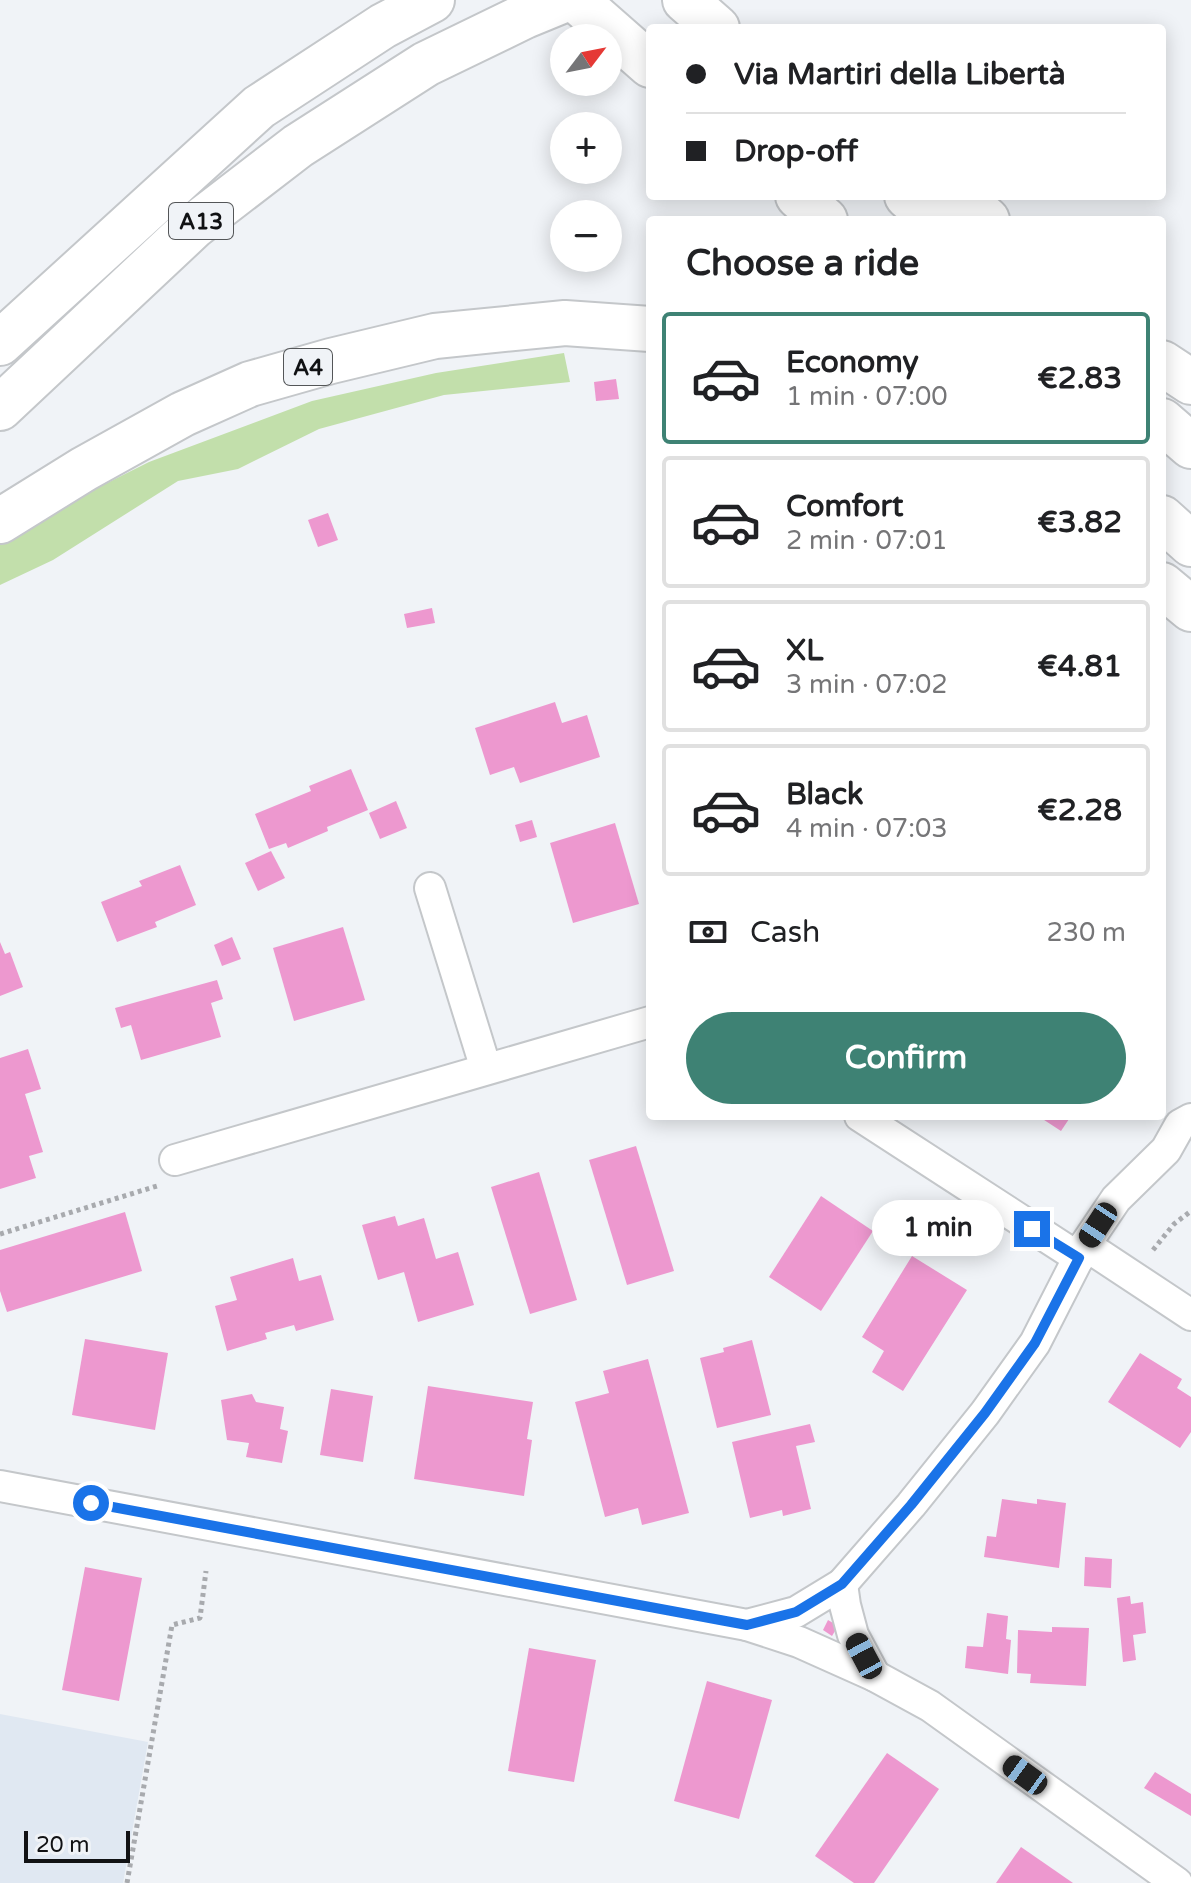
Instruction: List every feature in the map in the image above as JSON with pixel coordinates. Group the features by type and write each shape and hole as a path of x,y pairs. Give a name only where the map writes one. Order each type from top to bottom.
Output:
{"highway":[{"name":"A13","path":"0,343 259,107 383,26 432,0"},
{"name":"A13","path":"0,408 194,226 298,146 426,64 564,0"},
{"path":"576,0 646,61"},
{"path":"685,0 712,24"},
{"path":"802,200 820,216"},
{"path":"912,200 930,216"},
{"path":"964,200 982,216"},
{"name":"A4","path":"0,521 84,469 183,414 250,384 435,336 565,323 646,329"},
{"path":"1166,366 1191,382"},
{"path":"1166,424 1191,446"},
{"path":"1166,522 1191,544"},
{"path":"1166,588 1191,609"}],"street":[{"path":"430,888 486,1069"},
{"path":"170,1172 486,1069 646,1023"},
{"path":"747,1625 796,1612 842,1584 985,1413 1035,1343 1082,1251 1116,1199 1166,1150 1180,1125 1191,1119"},
{"path":"867,1120 1191,1315"},
{"path":"0,1486 747,1625 799,1642 875,1676 930,1706 1170,1881"},
{"path":"842,1584 853,1635 875,1676"}],"path":[{"path":"0,1234 170,1172"},
{"path":"1151,1253 1174,1224 1191,1211"},
{"path":"127,1883 172,1625 200,1618 206,1571"}],"shaded area":[{"path":"0,1714 148,1742 123,1883 0,1883"}],"green space":[{"path":"564,353 570,382 444,395 319,429 238,469 178,481 53,560 0,585 0,541 149,462 312,401 436,373"}],"building":[{"path":"616,379 619,399 596,401 594,382"},
{"path":"328,513 338,540 318,547 308,520"},
{"path":"432,608 435,623 407,628 404,614"},
{"path":"555,702 562,723 587,715 600,757 520,783 514,767 490,775 475,728"},
{"path":"351,769 368,810 288,848 286,843 269,849 255,814 311,791 309,786"},
{"path":"396,801 407,828 380,839 369,813"},
{"path":"532,820 537,837 520,842 515,825"},
{"path":"615,823 639,904 573,923 550,843"},
{"path":"271,851 285,878 258,891 245,863"},
{"path":"180,865 196,905 155,922 157,927 117,942 101,902 142,886 139,881"},
{"path":"343,927 365,1000 294,1021 273,948"},
{"path":"232,937 241,959 222,966 214,945"},
{"path":"0,942 5,954 10,952 23,987 0,996"},
{"path":"217,980 223,999 211,1003 221,1037 141,1060 131,1025 121,1028 115,1008"},
{"path":"28,1049 41,1089 25,1094 43,1152 29,1156 36,1178 0,1189 0,1058"},
{"path":"1044,1120 1068,1120 1061,1131"},
{"path":"636,1146 674,1271 627,1285 589,1160"},
{"path":"539,1172 577,1300 530,1314 491,1187"},
{"path":"821,1196 873,1231 821,1311 769,1277"},
{"path":"125,1212 142,1271 7,1312 0,1291 0,1250"},
{"path":"395,1216 398,1226 424,1218 436,1259 458,1252 474,1305 418,1322 404,1272 378,1280 362,1225"},
{"path":"912,1256 967,1290 903,1391 872,1372 884,1351 862,1337"},
{"path":"293,1258 299,1281 321,1275 334,1320 296,1331 294,1325 265,1333 267,1339 227,1351 215,1306 237,1300 230,1277"},
{"path":"85,1339 168,1353 155,1430 72,1415"},
{"path":"752,1340 771,1415 717,1428 700,1358"},
{"path":"1140,1353 1182,1379 1177,1388 1191,1397 1191,1432 1180,1448 1108,1402"},
{"path":"648,1359 689,1513 642,1525 638,1508 605,1517 575,1402 609,1393 603,1371"},
{"path":"428,1386 533,1402 527,1439 532,1440 524,1496 414,1479"},
{"path":"331,1389 373,1396 363,1462 320,1455"},
{"path":"252,1394 256,1402 284,1407 280,1429 288,1431 282,1463 246,1457 249,1443 227,1440 221,1400"},
{"path":"810,1424 815,1442 796,1446 811,1509 783,1516 782,1510 750,1518 732,1442"},
{"path":"1002,1499 1037,1504 1037,1499 1066,1503 1059,1568 984,1557 987,1536 996,1537"},
{"path":"1085,1557 1112,1559 1111,1588 1084,1586"},
{"path":"85,1567 142,1578 119,1701 62,1690"},
{"path":"1130,1596 1131,1604 1143,1602 1146,1633 1133,1635 1136,1660 1123,1662 1117,1598"},
{"path":"987,1613 1008,1616 1006,1639 1011,1640 1008,1674 965,1668 967,1646 983,1647"},
{"path":"828,1620 838,1626 832,1636 823,1630"},
{"path":"1052,1627 1089,1628 1086,1686 1030,1683 1031,1674 1017,1673 1018,1630 1052,1632"},
{"path":"529,1648 596,1660 574,1782 508,1771"},
{"path":"707,1681 772,1700 739,1819 674,1801"},
{"path":"887,1753 939,1789 874,1883 854,1883 815,1856"},
{"path":"1155,1772 1191,1794 1191,1816 1144,1788"},
{"path":"1021,1847 1073,1883 996,1883"}],"route":[{"path":"91,1503 747,1625 796,1612 842,1584 985,1413 1035,1343 1079,1258 1032,1229"}]}
